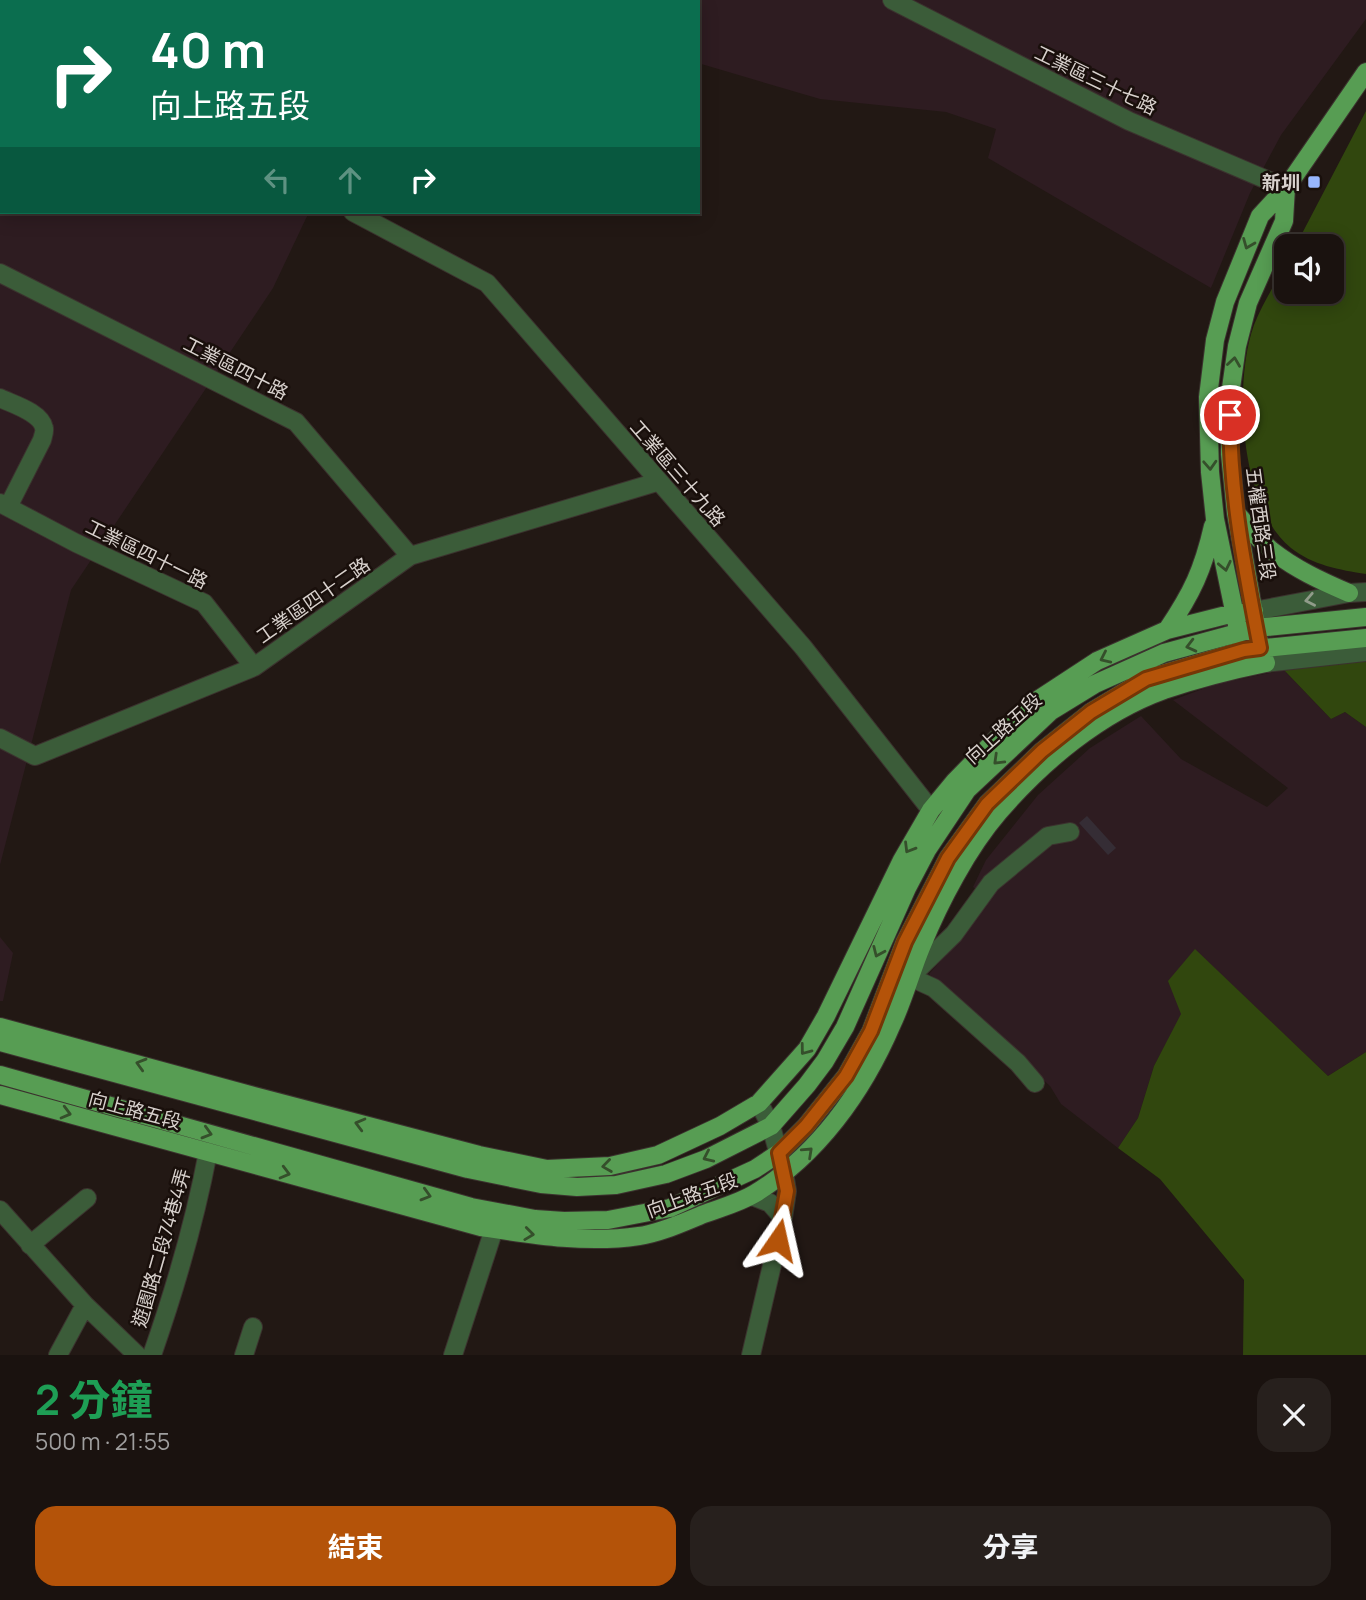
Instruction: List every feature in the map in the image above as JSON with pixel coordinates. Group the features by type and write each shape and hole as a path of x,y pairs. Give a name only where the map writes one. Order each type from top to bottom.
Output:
{"main road":[{"name":"五權西路三段","path":"1253,643 1234,613 1215,519 1210,472 1208,397 1215,340 1225,302 1260,216 1286,188 1366,72"},
{"name":"五權西路三段","path":"1253,643 1230,454 1230,395 1237,346 1248,303 1284,221 1286,188"},
{"path":"1236,513 1269,548 1287,561 1309,575 1358,592"},
{"path":"1167,630 1196,583 1205,561 1215,519"},
{"name":"向上路五段","path":"0,1027 479,1155 547,1169 610,1166 658,1155 720,1126 759,1103 807,1049 902,860 932,810 992,743 1039,699 1097,661 1167,630 1234,613"},
{"name":"向上路五段","path":"0,1075 471,1207 535,1219 564,1221 607,1220 670,1208 755,1169 779,1153 806,1126 846,1076 871,1031 905,942 948,858 987,804 1042,751 1091,712 1146,679 1253,643 1366,617"},
{"name":"向上路五段","path":"0,1042 468,1169 541,1184 577,1187 616,1185 666,1174 706,1159 771,1126 825,1061 845,1027 906,888 927,850 967,790 1051,710 1095,684 1164,653 1253,643 1366,638"},
{"name":"向上路五段","path":"0,1095 494,1229 568,1238 607,1239 642,1236 683,1222 751,1196 784,1173 829,1131 865,1077 892,1025 923,943 961,867 998,813 1050,761 1078,738 1128,706 1253,643"}],"street":[{"name":"工業區三十七路","path":"892,0 1129,121 1286,188"},
{"name":"工業區三十九路","path":"357,214 487,282 803,648 932,810"},
{"name":"工業區四十路","path":"0,273 296,422 410,556"},
{"path":"0,398 30,412 44,427 43,440 4,505"},
{"name":"工業區四十二路","path":"0,738 35,756 254,667 410,556 657,482"},
{"name":"工業區四十一路","path":"4,505 76,543 204,603 254,667"},
{"name":"向上路五段","path":"1253,643 1358,592"},
{"name":"向上路五段","path":"1253,643 1366,652"},
{"path":"1035,1083 1018,1063 934,988 910,977 954,934 991,883 1048,836 1070,832"},
{"path":"751,1355 787,1191 771,1126 759,1103"},
{"name":"遊園路二段74巷4弄","path":"152,1355 179,1270 201,1190 208,1152"},
{"path":"751,1196 770,1203 783,1218"},
{"path":"30,1245 87,1198"},
{"path":"0,1210 85,1305 137,1355"},
{"path":"453,1355 494,1229"},
{"path":"58,1355 85,1305"},
{"path":"244,1355 253,1327"}],"shaded area":[{"path":"700,0 1366,0 1366,19 1281,135 1250,193 1211,288 988,158 996,129 946,112 820,99 700,64"},
{"path":"0,214 308,214 273,288 71,590 0,865"},
{"path":"1284,670 1331,719 1345,712 1366,727 1366,1052 1328,1076 1195,950 1182,1014 1154,1066 1138,1118 1118,1148 1061,1104 1050,1086 929,974 961,938 990,899 973,887 986,860 1038,795 1090,748 1141,716 1181,759 1267,807 1288,788 1173,700 1216,684"},
{"path":"0,937 13,953 3,1001 0,1001"}],"green space":[{"path":"1366,111 1366,574 1317,563 1291,548 1274,529 1261,504 1251,475 1243,410 1244,378 1247,349 1265,301 1274,285 1274,304 1344,304 1344,234 1302,234"},
{"path":"1366,648 1366,727 1345,712 1331,719 1284,670 1304,654"},
{"path":"1195,949 1328,1076 1366,1052 1366,1355 1243,1355 1244,1280 1160,1179 1118,1148 1138,1118 1154,1066 1181,1014 1168,981"}],"building":[{"path":"1087,816 1116,848 1108,855 1079,823"}],"place":[{"name":"新圳","path":"1314,182"}],"route":[{"path":"778,1240 787,1191 779,1153 806,1126 846,1076 871,1031 905,942 948,858 987,804 1042,751 1091,712 1146,679 1244,650 1260,648 1236,513 1230,454 1230,415"}]}
